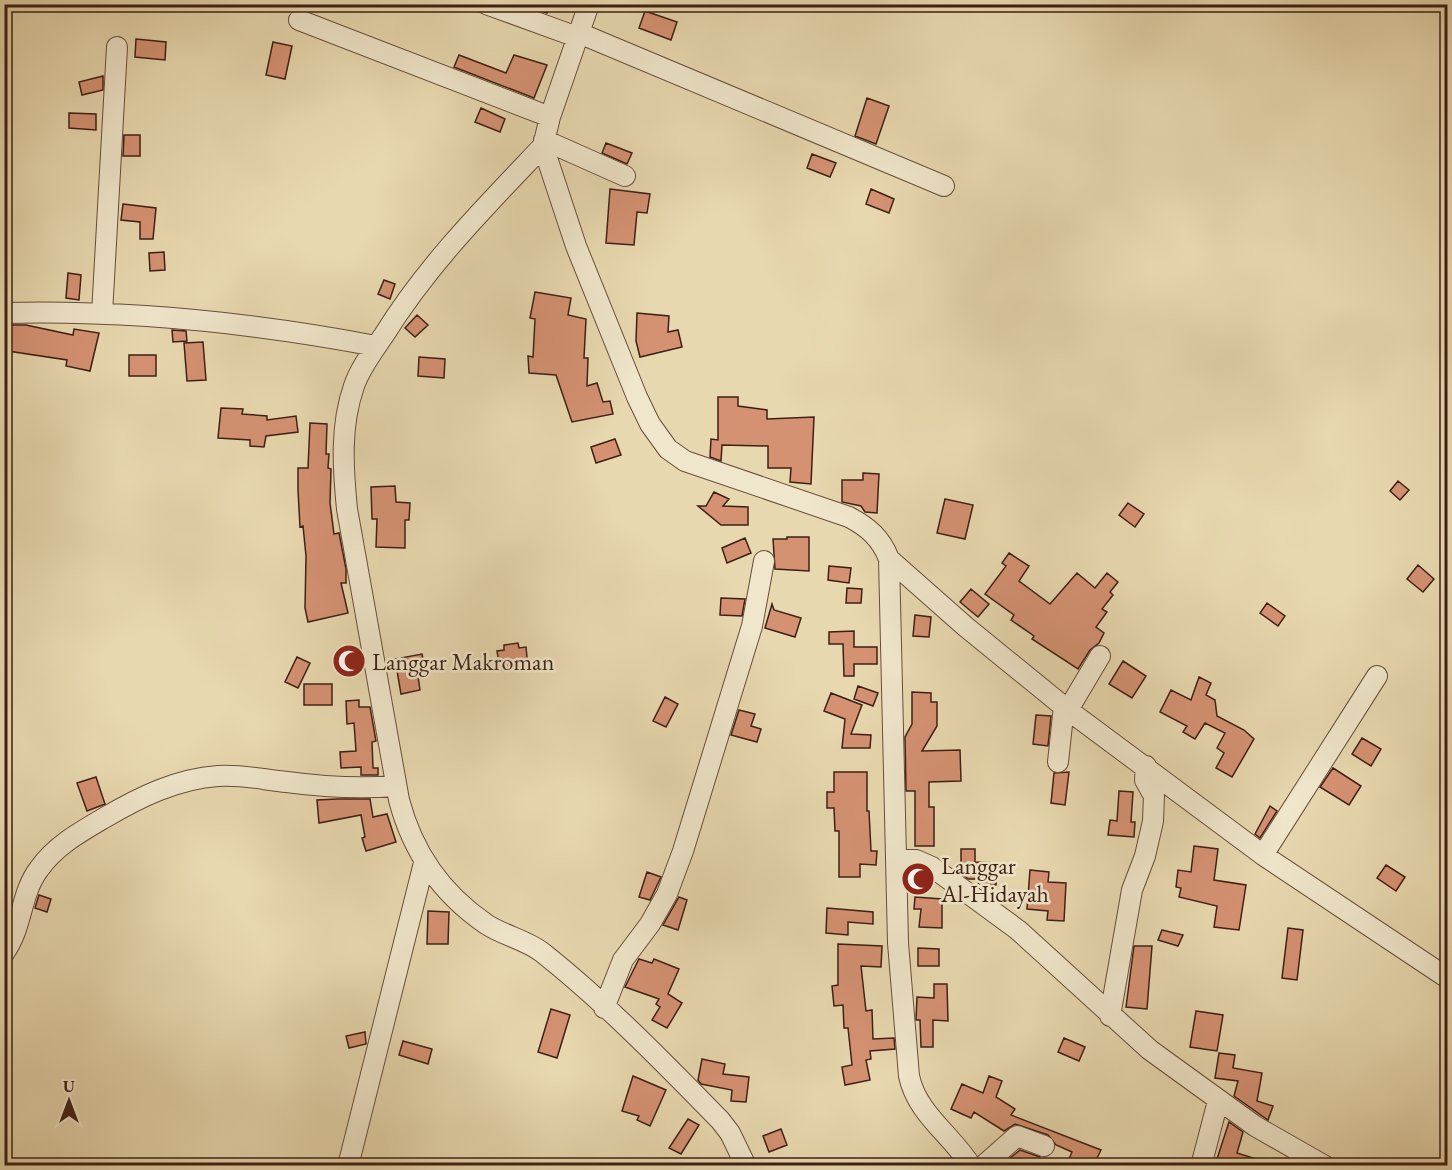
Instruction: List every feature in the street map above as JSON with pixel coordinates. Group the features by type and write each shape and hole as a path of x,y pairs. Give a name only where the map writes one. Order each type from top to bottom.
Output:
{"street":[{"path":"486,4 578,35 944,186"},
{"path":"589,4 543,143 434,261 408,296 354,385 344,430 342,464 347,509 396,786 407,830 424,863 449,894 488,925 542,952 604,1008 720,1120 730,1133 746,1166"},
{"path":"299,20 550,117"},
{"path":"102,314 117,47"},
{"path":"543,143 625,176"},
{"path":"543,143 576,246 625,368 651,424 668,449 685,461 717,474 849,517 872,531 880,540 889,558 966,627 1066,708 1263,855 1446,976"},
{"path":"4,313 102,314 295,331 376,346"},
{"path":"889,558 904,1033 911,1088 924,1110 971,1166"},
{"path":"604,1008 623,960 651,924 667,894 683,851 752,626 764,561"},
{"path":"1058,762 1066,708 1100,656"},
{"path":"1263,855 1377,676"},
{"path":"1110,1016 1132,890 1145,856 1153,821 1154,796 1145,780 1146,766"},
{"path":"4,952 19,925 28,889 38,869 45,861 60,846 94,824 160,789 220,776 359,789 396,786"},
{"path":"897,860 916,860 942,874 1018,930 1150,1050 1255,1126 1325,1166"},
{"path":"348,1166 424,863"},
{"path":"1201,1166 1218,1101"},
{"path":"983,1166 1017,1136 1044,1146"}],"building":[{"path":"523,4 551,4 547,13"},
{"path":"645,11 677,22 671,40 639,28"},
{"path":"136,39 166,42 165,60 135,57"},
{"path":"273,42 292,46 285,79 266,75"},
{"path":"459,55 506,73 514,55 547,65 534,98 454,67"},
{"path":"103,76 103,90 82,95 79,82"},
{"path":"867,98 889,106 876,144 855,136"},
{"path":"481,108 505,119 500,132 475,122"},
{"path":"69,113 96,114 96,130 69,128"},
{"path":"124,135 140,135 140,156 123,156"},
{"path":"606,143 632,153 627,164 602,153"},
{"path":"812,154 836,163 830,177 807,168"},
{"path":"610,189 650,194 647,213 637,212 634,245 606,243"},
{"path":"871,189 894,199 889,213 866,204"},
{"path":"123,204 156,208 153,239 140,239 140,222 121,220"},
{"path":"164,252 165,270 150,271 149,253"},
{"path":"68,273 81,275 79,300 66,298"},
{"path":"384,280 395,284 390,299 378,294"},
{"path":"535,292 571,298 568,315 586,319 584,358 588,358 587,386 597,383 603,402 610,401 613,414 572,422 556,375 529,373 528,356 533,357 535,319 530,318"},
{"path":"637,313 669,316 668,332 678,330 682,347 640,357 636,341"},
{"path":"417,315 428,325 415,337 405,328"},
{"path":"8,325 26,325 73,335 74,329 99,333 90,371 66,366 67,360 8,351"},
{"path":"172,330 186,331 187,341 173,342"},
{"path":"203,342 206,380 187,381 184,343"},
{"path":"129,355 156,355 156,376 129,376"},
{"path":"419,357 445,359 444,378 418,376"},
{"path":"718,397 738,397 738,406 767,410 767,419 814,417 811,484 790,482 791,468 768,468 768,446 722,445 721,461 710,457 711,439 718,440"},
{"path":"221,408 243,409 242,414 267,416 267,420 296,416 298,432 266,436 264,447 250,446 250,440 218,438"},
{"path":"310,423 327,424 326,454 329,454 328,468 331,469 330,503 334,534 339,533 346,569 346,583 341,583 348,613 308,622 305,608 306,556 303,526 300,527 298,468 308,468"},
{"path":"615,439 621,455 596,463 591,447"},
{"path":"863,473 879,474 877,513 865,512 861,506 842,502 842,480 863,480"},
{"path":"1398,481 1409,490 1400,500 1390,491"},
{"path":"395,486 396,502 410,503 409,520 405,520 405,548 376,547 377,519 372,519 371,487"},
{"path":"714,492 729,499 723,506 748,507 748,525 721,525 698,506 706,506"},
{"path":"945,499 973,505 965,539 937,533"},
{"path":"1128,503 1144,514 1135,527 1119,515"},
{"path":"787,537 809,537 809,571 775,569 773,539 787,539"},
{"path":"745,538 751,553 727,563 722,548"},
{"path":"1009,553 1029,566 1019,581 1050,604 1077,573 1095,588 1107,573 1118,582 1110,592 1113,595 1102,609 1107,612 1096,627 1104,633 1099,643 1090,650 1078,669 1032,639 1034,636 1011,620 1014,615 985,594 1006,566 1002,563"},
{"path":"1418,565 1434,579 1423,592 1407,579"},
{"path":"829,566 851,568 849,583 828,580"},
{"path":"847,588 862,589 861,603 846,603"},
{"path":"971,589 989,604 978,617 960,602"},
{"path":"721,598 745,599 742,616 720,615"},
{"path":"1267,603 1285,616 1278,626 1260,613"},
{"path":"772,604 774,610 801,618 795,637 765,628"},
{"path":"915,615 931,617 929,637 913,636"},
{"path":"854,631 854,647 877,647 877,664 854,664 854,676 844,676 843,644 829,644 829,632"},
{"path":"518,643 519,648 526,647 528,667 500,670 497,651 504,650 504,645"},
{"name":"Langgar Makroman","path":"358,649 362,669 341,673 337,653"},
{"path":"422,654 426,674 418,676 420,690 401,694 395,659"},
{"path":"297,657 310,663 298,688 285,682"},
{"path":"1123,661 1146,676 1132,698 1109,684"},
{"path":"1199,677 1211,683 1206,695 1215,700 1217,716 1244,730 1254,739 1232,777 1216,768 1224,753 1217,748 1225,733 1205,723 1195,739 1183,732 1187,726 1160,712 1171,690 1191,700"},
{"path":"304,684 332,684 332,705 304,705"},
{"path":"858,686 878,693 873,706 854,699"},
{"path":"912,692 931,693 931,702 937,702 937,726 922,751 960,750 961,781 929,782 929,807 934,807 934,846 915,846 915,791 906,791 905,737 912,724"},
{"path":"831,693 862,705 851,734 871,735 870,748 842,748 845,719 824,711"},
{"path":"665,697 678,704 666,727 653,721"},
{"path":"359,700 359,707 370,707 376,741 372,742 373,768 378,768 378,775 361,775 361,767 341,768 340,752 356,751 354,723 347,724 346,701"},
{"path":"739,710 755,714 751,726 761,729 757,742 731,735"},
{"path":"1036,715 1051,716 1048,746 1033,744"},
{"path":"1362,738 1381,749 1371,766 1352,754"},
{"path":"1333,768 1361,786 1349,805 1320,787"},
{"path":"834,772 867,772 867,811 869,811 871,851 877,851 876,865 860,864 860,877 839,877 839,831 835,831 834,808 827,808 827,792 834,792"},
{"path":"1069,772 1065,805 1051,803 1054,773"},
{"path":"96,777 105,804 87,811 77,783"},
{"path":"1119,791 1133,792 1131,822 1135,822 1134,837 1108,835 1110,820 1117,821"},
{"path":"370,799 373,817 387,814 396,842 366,851 362,838 365,837 361,815 319,823 317,800"},
{"path":"1270,806 1277,811 1260,838 1255,834"},
{"path":"1194,846 1218,849 1214,880 1246,885 1239,930 1214,927 1217,906 1179,897 1181,888 1176,887 1178,870 1191,872"},
{"path":"961,849 975,849 975,862 997,863 996,885 978,885 979,879 968,879 961,873"},
{"path":"1386,865 1405,877 1396,891 1377,878"},
{"path":"1030,870 1049,872 1048,882 1066,883 1064,921 1047,920 1048,911 1027,909"},
{"path":"647,872 661,877 650,900 639,897"},
{"name":"Langgar Al-Hidayah","path":"909,872 927,878 926,888 909,886"},
{"path":"39,895 51,899 47,912 35,908"},
{"path":"679,897 687,900 678,930 663,925"},
{"path":"915,897 942,899 942,928 919,927 921,909 914,909"},
{"path":"827,908 873,912 873,924 848,922 848,935 826,933"},
{"path":"428,911 449,912 448,944 427,944"},
{"path":"1288,928 1303,930 1297,980 1282,978"},
{"path":"1162,930 1183,935 1178,946 1158,940"},
{"path":"838,944 882,946 881,967 861,966 866,1011 872,1010 873,1039 894,1038 895,1049 870,1051 871,1059 866,1060 870,1080 845,1085 842,1067 852,1065 848,1028 844,1028 843,1005 834,1006 832,986 838,985"},
{"path":"1134,946 1152,946 1147,1009 1126,1007"},
{"path":"918,948 939,949 939,966 918,966"},
{"path":"639,959 652,963 654,959 679,969 668,994 682,1003 667,1028 652,1020 660,1007 656,1004 659,999 625,987"},
{"path":"934,984 947,984 948,1021 933,1020 933,1047 921,1047 920,1020 916,1020 917,997 934,998"},
{"path":"551,1009 570,1015 557,1058 538,1052"},
{"path":"1196,1011 1223,1015 1217,1051 1190,1047"},
{"path":"365,1032 366,1044 349,1048 346,1036"},
{"path":"1064,1038 1085,1047 1079,1061 1058,1052"},
{"path":"403,1041 432,1049 428,1064 399,1055"},
{"path":"1219,1053 1235,1055 1233,1068 1262,1073 1257,1101 1273,1106 1268,1120 1234,1096 1238,1081 1215,1078"},
{"path":"702,1059 725,1064 723,1074 749,1077 746,1102 731,1101 732,1090 701,1084 698,1080"},
{"path":"633,1076 666,1090 650,1126 637,1120 639,1116 622,1111"},
{"path":"989,1076 1002,1081 996,1097 1015,1109 1011,1115 1101,1150 1095,1162 1090,1160 1087,1166 1066,1166 1072,1152 1056,1145 1048,1135 1015,1124 1004,1131 974,1112 971,1118 951,1109 962,1084 983,1093"},
{"path":"688,1119 699,1125 681,1154 669,1148"},
{"path":"1229,1122 1243,1132 1237,1153 1269,1163 1269,1166 1237,1166 1217,1159"},
{"path":"781,1129 787,1145 769,1152 763,1136"},
{"path":"1020,1150 1040,1157 1037,1166 1006,1166 1009,1159"}],"place":[{"name":"Langgar Makroman","path":"349,661"},
{"name":"Langgar Al-Hidayah","path":"918,879"}]}
